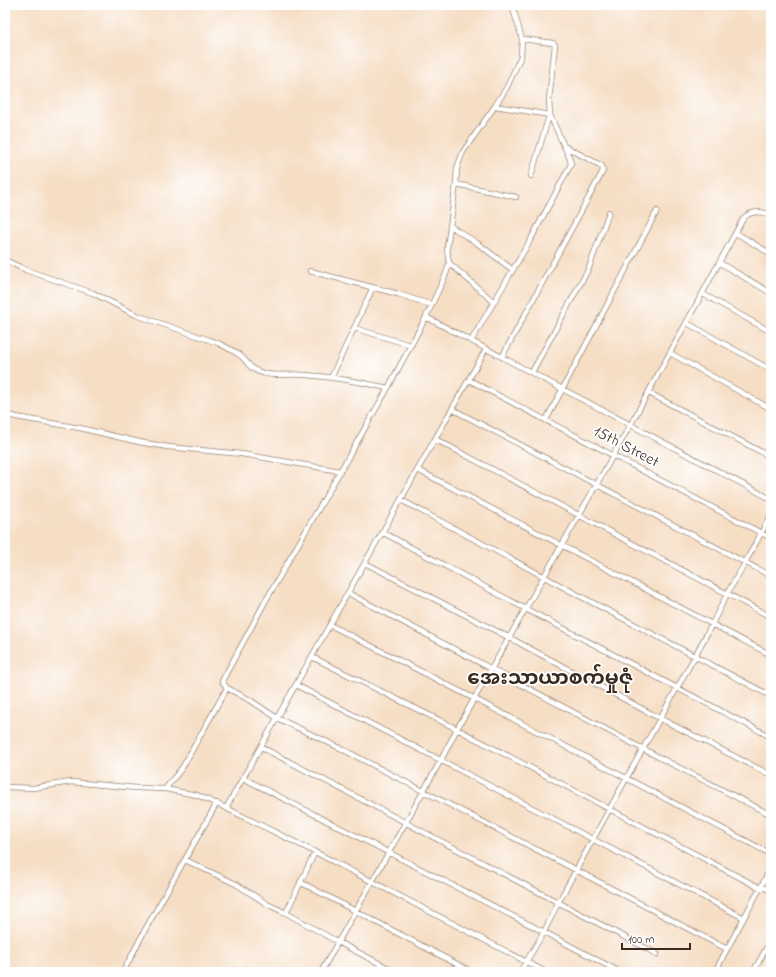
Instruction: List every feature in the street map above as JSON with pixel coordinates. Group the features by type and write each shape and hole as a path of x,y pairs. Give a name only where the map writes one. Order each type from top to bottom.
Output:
{"street":[{"path":"512,5 522,39 521,56 507,87 496,106 463,152 457,168 447,248 449,263 446,274 426,317 388,388 265,602 222,681 227,688 250,700 277,718 340,748 726,949"},
{"path":"471,341 531,239 571,164 550,115 549,100 555,45 553,43 522,39"},
{"path":"496,106 550,115"},
{"path":"531,176 550,115"},
{"path":"502,357 603,171 602,166 564,146"},
{"path":"456,184 516,197"},
{"path":"546,420 657,211"},
{"path":"532,372 589,268 609,212"},
{"path":"321,972 649,393 746,215 760,212 771,214"},
{"path":"450,226 477,243 513,270"},
{"path":"736,234 771,254"},
{"path":"5,260 26,270 94,293 136,315 230,348 242,357 250,367 258,372 272,375 305,374 361,382 388,388"},
{"path":"449,263 494,302"},
{"path":"720,263 771,293"},
{"path":"310,271 432,304"},
{"path":"331,378 372,287"},
{"path":"703,294 771,332"},
{"path":"426,317 771,499"},
{"path":"687,323 771,370"},
{"path":"354,328 410,345"},
{"path":"226,808 486,348"},
{"path":"670,353 771,409"},
{"name":"15th Street","path":"469,380 771,538"},
{"path":"649,393 771,457"},
{"path":"452,409 771,576"},
{"path":"5,414 80,428 168,448 242,454 340,471"},
{"path":"435,439 771,617"},
{"path":"418,470 771,655"},
{"path":"401,500 771,696"},
{"path":"520,972 544,932 558,903 594,840 771,515"},
{"path":"382,532 771,737"},
{"path":"365,563 510,638 660,719 771,775"},
{"path":"348,593 771,815"},
{"path":"330,625 771,854"},
{"path":"312,657 458,729 760,888 766,888 771,891"},
{"path":"296,685 744,918"},
{"path":"165,789 182,768 227,688"},
{"path":"261,747 656,954"},
{"path":"243,778 620,972"},
{"path":"5,787 33,788 71,782 165,789 198,795 315,852 546,972"},
{"path":"123,972 217,803"},
{"path":"286,913 315,852"},
{"path":"185,860 236,884 267,904 396,972"},
{"path":"715,972 726,949 771,868"},
{"path":"300,882 472,972"},
{"path":"753,972 769,947 771,940"}],"district":[{"name":"အေးသာယာစက်မှုဇုံ","path":"550,679"}]}
